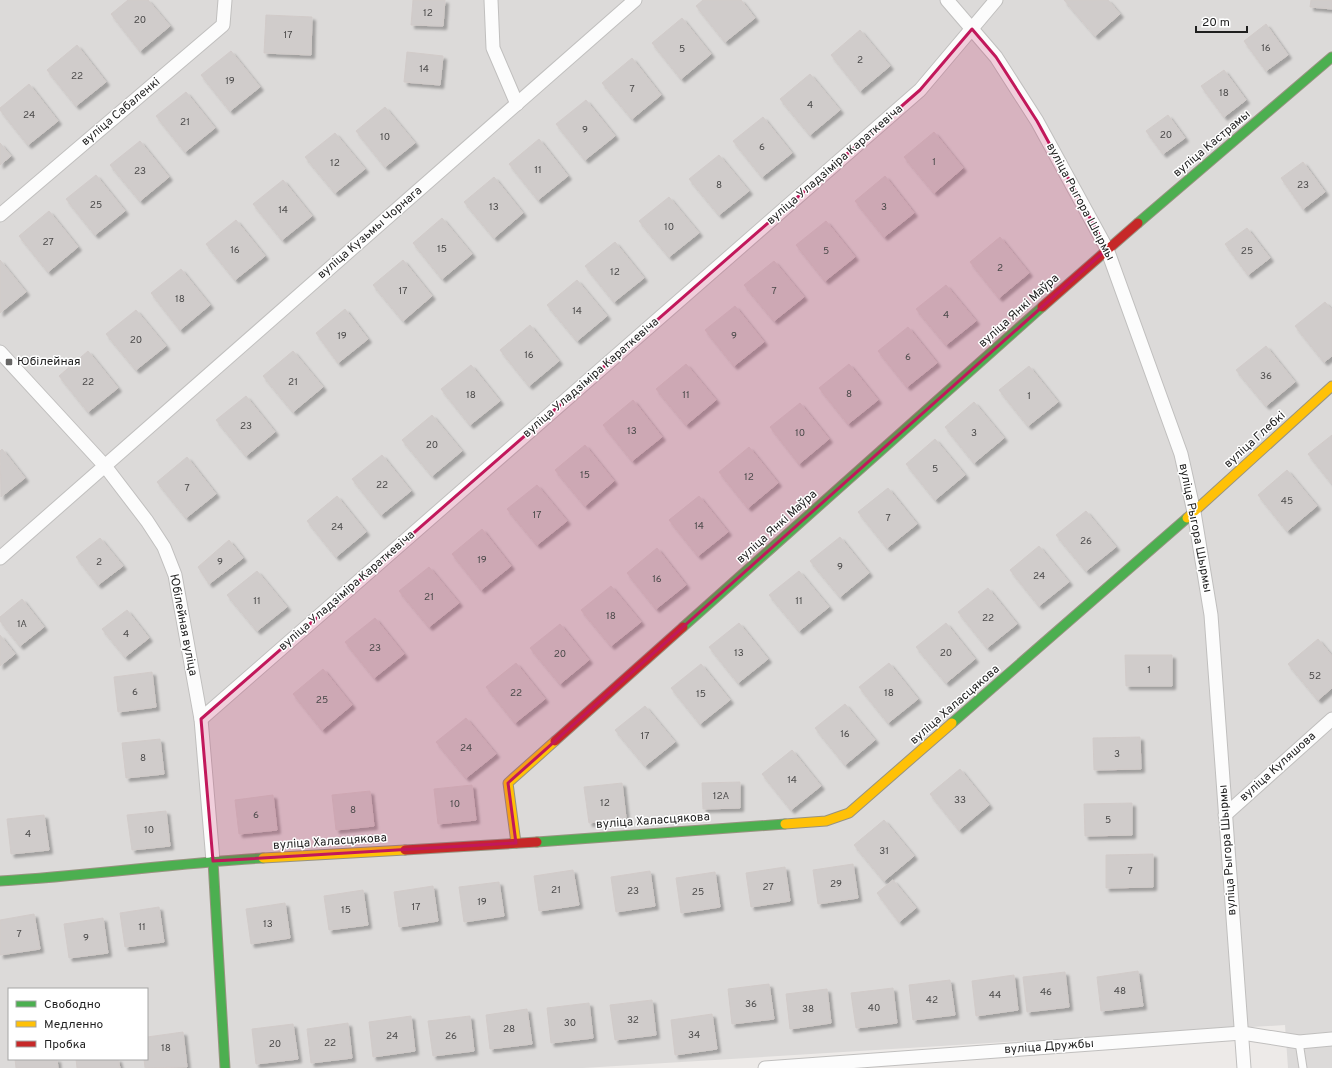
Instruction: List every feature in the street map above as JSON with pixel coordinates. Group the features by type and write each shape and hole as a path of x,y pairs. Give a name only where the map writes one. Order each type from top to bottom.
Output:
{"street":[{"name":"вуліца Сабаленкі","path":"0,215 223,25 225,0"},
{"path":"490,0 493,48 517,104"},
{"name":"вуліца Кузьмы Чорнага","path":"0,558 635,0"},
{"name":"вуліца Рыгора Шырмы","path":"947,0 996,57 1037,121 1107,249 1181,454 1194,512 1211,615 1244,1068"},
{"name":"вуліца Уладзіміра Караткевіча","path":"202,719 920,90 996,0"},
{"name":"вуліца Кастрамы","path":"1107,249 1332,57"},
{"name":"вуліца Янкі Маўра","path":"516,843 508,783 1107,249"},
{"name":"Юбілейная вуліца","path":"0,352 105,466 147,521 164,547 175,574 202,719 213,861"},
{"name":"вуліца Глебкі","path":"1194,512 1332,386"},
{"name":"вуліца Халасцякова","path":"0,881 54,878 213,861 516,843 826,821 849,813 1194,512"},
{"name":"вуліца Куляшова","path":"1225,815 1332,719"},
{"path":"213,861 225,1068"},
{"name":"вуліца Дружбы","path":"765,1068 1242,1033 1299,1042 1332,1039"}],"lane":[{"path":"1299,1042 1304,1068"}],"highlighted area":[{"path":"972,29 996,57 1037,121 1107,249 508,783 516,843 213,861 201,719 920,90"}],"shaded area":[{"path":"0,0 1332,0 1332,1068 1288,1068 1285,1025 583,1068 0,1068"}],"building":[{"path":"128,0 148,0 170,26 140,51 111,14"},
{"path":"413,0 445,0 443,26 411,25"},
{"path":"703,0 741,0 755,18 725,42 696,6"},
{"path":"1064,0 1108,0 1120,14 1095,36"},
{"path":"1311,0 1332,0 1332,9 1310,7"},
{"path":"266,15 312,17 311,55 264,53"},
{"path":"682,18 711,54 681,79 652,43"},
{"path":"1266,24 1288,55 1266,71 1244,41"},
{"path":"860,30 890,66 860,91 831,55"},
{"path":"77,45 106,82 76,106 47,70"},
{"path":"231,51 260,87 230,111 201,75"},
{"path":"407,52 443,56 440,85 404,82"},
{"path":"632,58 661,95 632,119 602,83"},
{"path":"1224,70 1246,100 1224,117 1201,86"},
{"path":"810,74 840,110 810,135 780,99"},
{"path":"29,84 58,121 28,145 0,110 0,108"},
{"path":"186,92 215,128 185,152 156,116"},
{"path":"586,100 615,136 585,160 556,124"},
{"path":"385,107 415,143 385,167 356,131"},
{"path":"1168,115 1185,138 1163,154 1146,131"},
{"path":"763,117 792,153 762,177 733,141"},
{"path":"934,132 963,168 934,193 904,157"},
{"path":"335,133 365,169 335,193 305,157"},
{"path":"539,139 568,176 538,200 509,164"},
{"path":"140,141 169,177 140,201 110,165"},
{"path":"0,143 11,156 0,165"},
{"path":"719,155 749,191 719,215 689,179"},
{"path":"1303,162 1325,192 1303,209 1281,178"},
{"path":"96,175 125,211 95,235 66,199"},
{"path":"885,176 914,213 884,237 855,201"},
{"path":"494,177 523,213 494,238 464,202"},
{"path":"283,180 312,216 282,240 253,204"},
{"path":"669,197 699,233 669,257 639,221"},
{"path":"49,211 78,247 48,272 19,236"},
{"path":"442,218 472,254 442,279 413,243"},
{"path":"236,220 265,256 235,280 206,244"},
{"path":"826,221 855,257 825,281 796,245"},
{"path":"1247,228 1270,258 1248,275 1225,244"},
{"path":"1000,237 1029,273 999,298 970,262"},
{"path":"615,242 644,278 614,302 585,266"},
{"path":"0,260 26,292 0,313"},
{"path":"403,260 432,296 403,321 373,285"},
{"path":"774,261 804,297 774,321 744,285"},
{"path":"181,269 210,305 180,330 151,293"},
{"path":"577,280 607,316 577,341 547,305"},
{"path":"946,285 976,321 946,345 916,309"},
{"path":"1325,302 1332,310 1332,356 1324,362 1295,326"},
{"path":"735,306 764,342 734,366 705,330"},
{"path":"345,309 368,339 338,363 316,333"},
{"path":"136,310 166,346 136,370 106,334"},
{"path":"530,325 559,361 529,386 500,350"},
{"path":"908,327 937,363 907,387 878,351"},
{"path":"1266,346 1295,382 1266,406 1236,370"},
{"path":"88,351 118,388 88,412 59,376"},
{"path":"293,351 323,387 293,412 263,376"},
{"path":"686,364 716,400 686,425 656,389"},
{"path":"849,364 878,400 848,424 819,388"},
{"path":"471,365 500,401 470,425 441,389"},
{"path":"1029,366 1058,402 1028,426 999,390"},
{"path":"246,396 275,432 246,456 216,420"},
{"path":"633,400 662,437 632,461 603,425"},
{"path":"974,402 1004,438 974,463 945,427"},
{"path":"800,403 829,439 799,464 770,427"},
{"path":"432,415 462,451 432,476 402,440"},
{"path":"1332,435 1332,484 1308,454"},
{"path":"935,439 965,475 935,500 906,464"},
{"path":"585,445 614,481 585,506 555,470"},
{"path":"749,447 778,483 748,508 719,472"},
{"path":"2,449 25,478 1,497 0,451"},
{"path":"382,455 411,491 381,515 352,479"},
{"path":"187,457 216,494 186,518 157,482"},
{"path":"1287,470 1317,506 1287,531 1258,495"},
{"path":"537,485 567,521 537,545 507,509"},
{"path":"888,488 917,524 887,548 858,512"},
{"path":"337,496 366,532 336,557 307,521"},
{"path":"699,496 728,532 698,556 669,520"},
{"path":"1086,511 1116,547 1086,571 1056,535"},
{"path":"482,529 511,566 481,590 452,554"},
{"path":"840,537 869,573 840,597 810,561"},
{"path":"100,538 123,566 98,585 76,557"},
{"path":"229,540 243,558 209,584 198,567"},
{"path":"1039,546 1069,582 1039,606 1010,570"},
{"path":"657,548 686,585 656,609 627,573"},
{"path":"429,567 459,603 429,627 399,591"},
{"path":"257,571 287,607 257,631 227,595"},
{"path":"799,571 829,607 799,631 769,595"},
{"path":"611,586 641,622 611,646 581,610"},
{"path":"988,588 1017,624 987,648 958,612"},
{"path":"22,599 44,627 20,646 0,621 0,617"},
{"path":"127,610 149,638 125,657 102,629"},
{"path":"375,618 404,654 374,678 345,642"},
{"path":"739,623 768,659 738,683 709,647"},
{"path":"946,623 975,659 946,683 916,647"},
{"path":"560,624 589,660 560,684 530,648"},
{"path":"0,635 15,654 0,666"},
{"path":"1318,639 1332,656 1332,688 1318,700 1288,664"},
{"path":"1125,655 1172,655 1172,686 1126,686"},
{"path":"516,663 545,699 515,723 486,687"},
{"path":"889,663 918,699 888,723 859,687"},
{"path":"701,664 730,700 700,724 671,688"},
{"path":"323,669 352,705 322,730 293,694"},
{"path":"152,672 156,707 118,712 114,677"},
{"path":"845,704 875,740 845,765 815,728"},
{"path":"645,706 675,742 645,766 615,730"},
{"path":"466,718 496,754 466,778 436,742"},
{"path":"1140,737 1141,769 1094,770 1093,738"},
{"path":"160,739 164,774 126,778 122,743"},
{"path":"792,750 821,786 791,810 762,774"},
{"path":"960,769 989,805 959,830 930,794"},
{"path":"740,782 740,808 703,809 702,783"},
{"path":"622,783 626,818 589,823 584,787"},
{"path":"472,785 476,820 438,824 434,789"},
{"path":"370,791 374,826 336,830 332,795"},
{"path":"273,795 277,830 239,834 235,800"},
{"path":"1132,803 1132,835 1085,836 1084,804"},
{"path":"166,811 170,846 132,850 127,815"},
{"path":"44,815 49,850 11,854 7,819"},
{"path":"884,820 914,856 884,881 854,845"},
{"path":"1153,854 1153,887 1106,888 1106,855"},
{"path":"853,864 858,898 818,904 813,870"},
{"path":"785,867 790,901 751,907 746,873"},
{"path":"573,870 579,905 539,911 534,876"},
{"path":"650,871 655,906 616,912 611,877"},
{"path":"715,872 720,907 681,913 676,878"},
{"path":"893,880 916,908 899,922 877,893"},
{"path":"499,882 504,916 464,922 459,887"},
{"path":"433,886 438,921 399,927 394,892"},
{"path":"363,890 368,925 329,930 324,896"},
{"path":"285,903 290,938 251,944 246,909"},
{"path":"159,907 164,942 125,947 120,913"},
{"path":"34,914 40,949 0,955 0,920"},
{"path":"103,918 108,953 69,958 64,924"},
{"path":"1138,971 1143,1006 1101,1011 1097,977"},
{"path":"1065,972 1069,1007 1027,1012 1023,977"},
{"path":"1014,975 1018,1010 976,1016 972,981"},
{"path":"950,980 955,1015 913,1020 909,985"},
{"path":"769,984 774,1019 732,1024 728,989"},
{"path":"893,988 897,1023 856,1028 851,993"},
{"path":"827,989 831,1023 790,1029 786,994"},
{"path":"652,1000 656,1035 615,1040 610,1005"},
{"path":"589,1003 593,1038 551,1043 547,1008"},
{"path":"527,1009 532,1044 490,1049 486,1015"},
{"path":"712,1014 717,1049 675,1055 671,1020"},
{"path":"411,1016 415,1051 373,1057 369,1022"},
{"path":"470,1016 474,1051 433,1056 428,1021"},
{"path":"348,1023 352,1058 311,1063 307,1029"},
{"path":"293,1024 298,1059 256,1064 252,1029"},
{"path":"183,1032 187,1067 145,1068 144,1060 148,1060 148,1037"},
{"path":"15,1060 57,1060 58,1068 16,1068"},
{"path":"76,1060 118,1060 120,1068 77,1068"}],"traffic: fast":[{"path":"1138,223 1332,57"},
{"path":"683,627 1042,307"},
{"path":"952,723 1187,518"},
{"path":"537,842 785,824"},
{"path":"0,881 263,858"},
{"path":"213,861 225,1068"}],"traffic: slow":[{"path":"1187,518 1332,386"},
{"path":"785,824 826,821 849,813 952,723"},
{"path":"516,843 508,783 555,741"},
{"path":"263,858 405,850"}],"traffic: jam":[{"path":"1042,307 1138,223"},
{"path":"555,741 683,627"},
{"path":"405,850 537,842"}],"place":[{"name":"Юбілейная","path":"9,362"}]}
